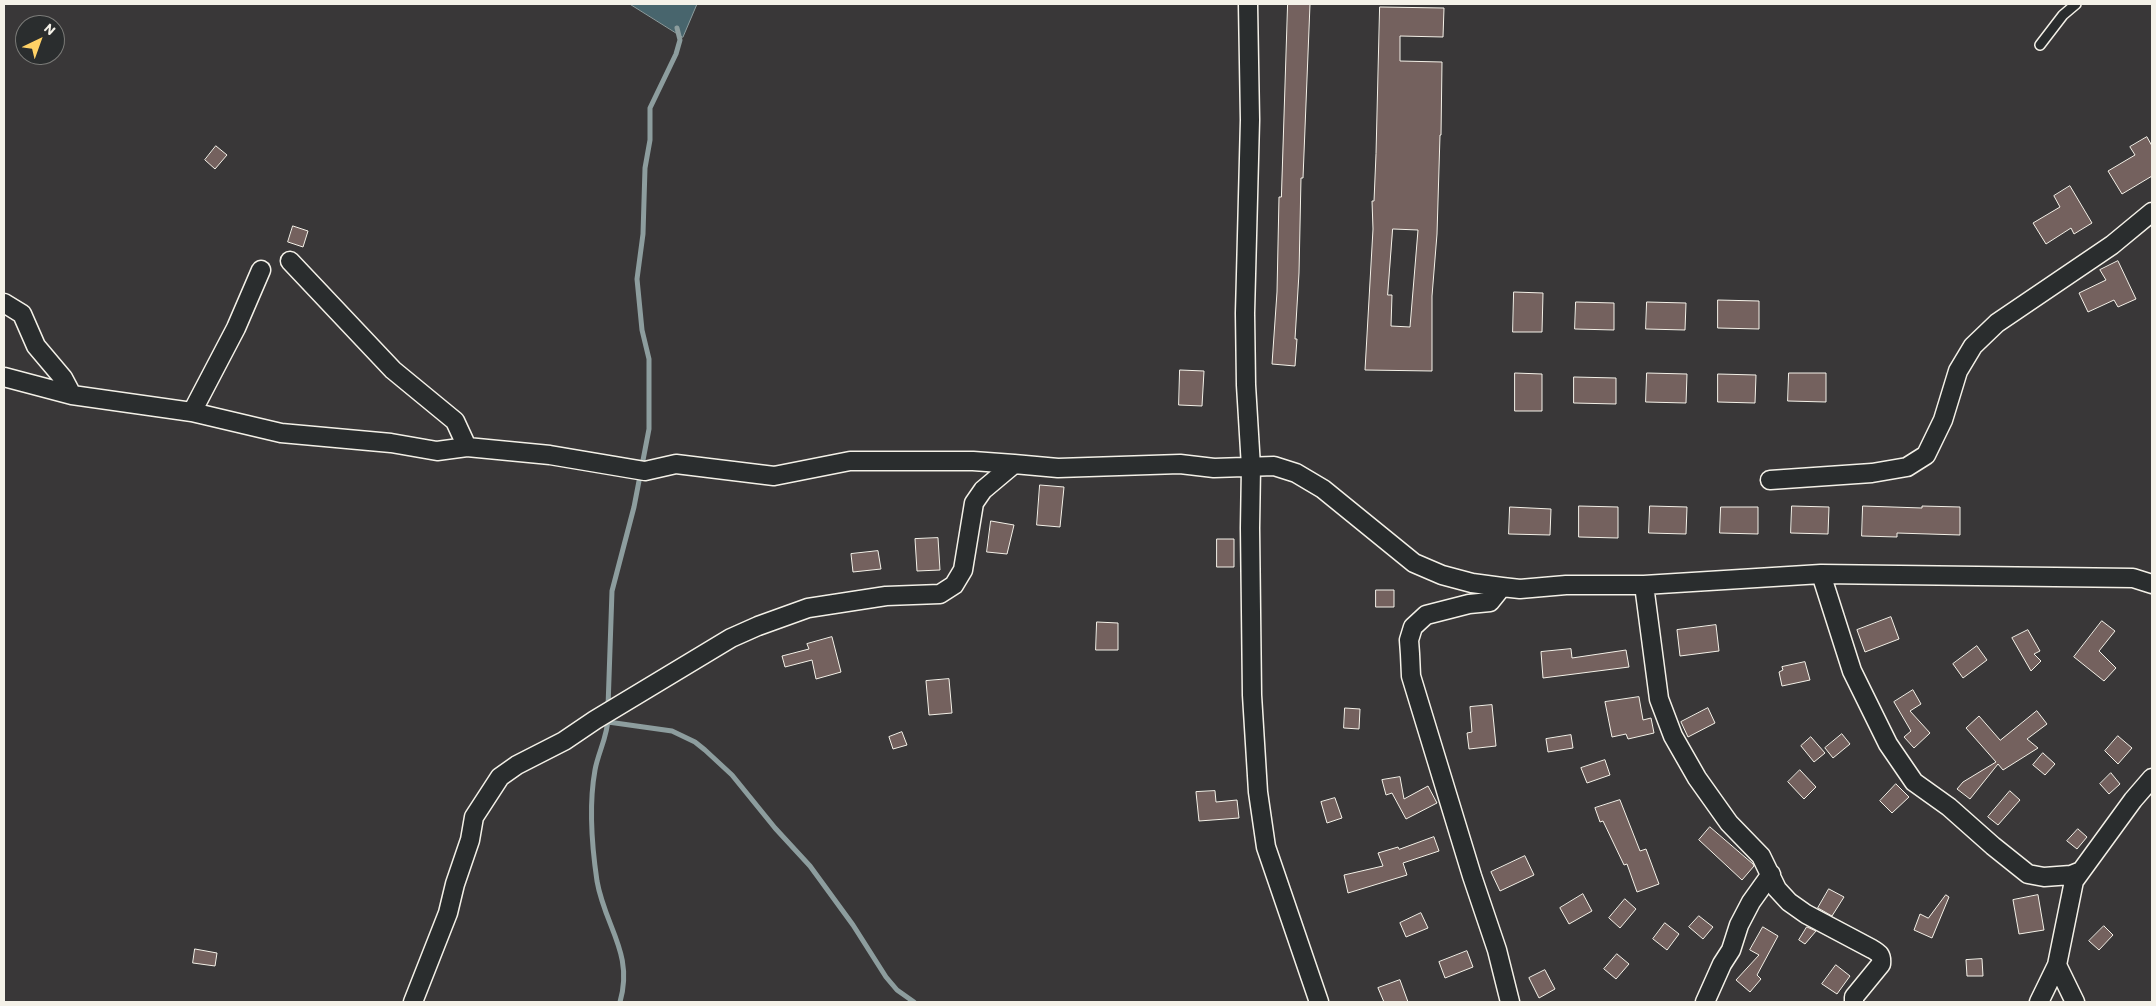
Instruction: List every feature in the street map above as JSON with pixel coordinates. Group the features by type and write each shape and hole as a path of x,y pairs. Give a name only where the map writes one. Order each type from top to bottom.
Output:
{"street":[{"path":"1248,4 1250,120 1245,313 1246,385 1251,468 1252,695 1258,792 1266,847 1319,1002"},
{"path":"1770,480 1872,473 1906,467 1926,456 1943,420 1958,371 1973,346 1997,323 2112,244 2152,212"},
{"path":"290,260 393,370 455,421 467,447"},
{"path":"192,412 236,328 261,270"},
{"path":"4,304 22,314 36,346 63,378 72,395"},
{"path":"4,377 72,395 192,412 281,433 391,443 437,451 467,447 550,455 645,471 676,464 774,476 850,461 973,461 1058,468 1180,464 1214,468 1274,466 1296,473 1323,489 1414,563 1442,575 1472,583 1520,589 1566,585 1644,585 1821,574 2133,578 2152,576"},
{"path":"413,1002 448,913 454,884 470,840 474,817 500,777 516,765 564,742 595,720 731,638 758,626 808,608 886,596 940,594 954,585 963,570 974,503 982,490 1014,464"},
{"path":"1821,574 1852,671 1888,744 1914,782 1949,806 1993,846 2028,874 2044,877 2071,875 2081,871"},
{"path":"2133,578 2152,584"},
{"path":"1644,585 1659,699 1673,736 1697,778 1729,823 1761,856 1777,889 1789,902 1806,914 1880,954 1882,958 1881,964 1854,997 1854,1002"},
{"path":"1502,587 1490,602 1460,606 1426,615 1412,627 1409,640 1411,676 1472,876 1497,950 1510,1002"},
{"path":"2024,1002 2041,997 2058,964 2074,881 2133,800 2152,778"},
{"path":"1706,1002 1722,964 1732,950 1739,925 1751,902 1771,874"},
{"path":"2058,964 2075,1002"}],"lane":[{"path":"2040,45 2063,15 2076,4"}],"water":[{"path":"630,4 697,4 683,37"}],"building":[{"path":"1288,4 1310,4 1303,178 1301,178 1295,366 1272,364 1277,292 1279,197 1281,197"},
{"path":"1380,7 1444,8 1443,37 1400,36 1400,61 1442,62 1437,234 1432,296 1432,371 1365,370 1373,229 1372,201 1374,201","holes":["1393,229 1418,230 1410,327 1391,326 1392,295 1388,295"]},
{"path":"2147,137 2152,146 2152,176 2122,194 2108,171 2135,155 2130,147"},
{"path":"216,146 227,155 215,169 205,160"},
{"path":"2070,186 2092,223 2074,234 2071,228 2046,244 2033,223 2060,207 2054,196"},
{"path":"293,226 308,231 303,247 288,242"},
{"path":"2118,261 2136,299 2118,307 2114,300 2088,312 2079,293 2106,280 2100,270"},
{"path":"1514,292 1543,293 1542,332 1513,332"},
{"path":"1718,300 1759,301 1759,329 1718,328"},
{"path":"1576,302 1614,303 1614,330 1575,329"},
{"path":"1647,302 1686,303 1685,330 1646,329"},
{"path":"1180,370 1204,371 1202,406 1179,405"},
{"path":"1515,373 1542,374 1542,411 1515,411"},
{"path":"1647,373 1687,374 1686,403 1646,402"},
{"path":"1789,373 1826,373 1826,402 1788,401"},
{"path":"1718,374 1756,375 1755,403 1718,402"},
{"path":"1574,377 1616,378 1616,404 1574,403"},
{"path":"1040,485 1064,487 1060,527 1037,525"},
{"path":"1579,506 1618,507 1618,538 1579,537"},
{"path":"1650,506 1687,507 1686,534 1649,533"},
{"path":"1792,506 1829,507 1828,534 1791,533"},
{"path":"1863,506 1960,507 1960,535 1897,533 1897,537 1862,536"},
{"path":"1510,507 1551,509 1550,535 1509,534"},
{"path":"1721,507 1758,507 1758,534 1720,533"},
{"path":"991,521 1014,525 1007,554 987,552"},
{"path":"938,538 940,570 917,571 915,539"},
{"path":"1217,539 1234,539 1234,567 1217,567"},
{"path":"878,551 881,569 853,572 851,554"},
{"path":"1376,590 1394,590 1394,607 1376,607"},
{"path":"1891,617 1899,639 1865,652 1857,630"},
{"path":"2102,621 2115,631 2099,651 2116,668 2104,681 2074,657"},
{"path":"1097,622 1118,623 1118,650 1096,650"},
{"path":"1716,625 1719,651 1680,656 1677,630"},
{"path":"2028,630 2040,651 2034,654 2041,661 2031,671 2012,638"},
{"path":"832,637 841,672 816,679 812,660 785,667 782,656 809,649 807,644"},
{"path":"1977,646 1987,660 1963,678 1953,664"},
{"path":"1571,649 1572,658 1626,650 1629,667 1543,678 1541,652"},
{"path":"1805,662 1810,680 1782,686 1779,672 1783,670 1782,667"},
{"path":"949,679 952,713 929,715 926,681"},
{"path":"1913,690 1921,704 1910,711 1930,733 1914,748 1904,737 1911,731 1894,702"},
{"path":"1639,697 1643,720 1651,718 1654,733 1628,739 1626,734 1612,737 1605,702"},
{"path":"1492,705 1496,746 1469,749 1467,733 1472,732 1470,707"},
{"path":"1345,708 1360,709 1359,729 1344,728"},
{"path":"1708,708 1715,723 1688,737 1681,722"},
{"path":"2037,711 2047,724 2027,739 2038,748 2003,770 1998,764 1970,799 1957,789 1963,782 1996,762 1966,728 1979,716 2000,740"},
{"path":"902,732 907,745 893,749 889,737"},
{"path":"1842,734 1850,744 1833,758 1825,748"},
{"path":"1571,735 1573,748 1548,752 1546,739"},
{"path":"2118,736 2132,748 2118,764 2105,751"},
{"path":"1811,737 1825,753 1814,762 1801,746"},
{"path":"2043,753 2055,764 2045,775 2033,765"},
{"path":"1605,760 1610,775 1587,783 1581,768"},
{"path":"1800,770 1816,787 1804,799 1788,782"},
{"path":"2111,773 2120,784 2109,794 2100,784"},
{"path":"1400,777 1404,799 1428,786 1437,803 1406,819 1392,793 1386,795 1382,780"},
{"path":"1896,784 1909,797 1892,813 1880,801"},
{"path":"1215,791 1216,802 1237,800 1239,818 1199,821 1196,792"},
{"path":"2010,791 2020,800 1998,825 1988,817"},
{"path":"1335,798 1342,818 1327,823 1321,802"},
{"path":"1620,800 1640,851 1646,849 1659,884 1637,892 1627,864 1624,865 1603,821 1600,822 1595,808"},
{"path":"1710,827 1753,864 1754,866 1742,880 1699,840"},
{"path":"2078,829 2087,837 2077,849 2067,841"},
{"path":"1434,837 1439,851 1403,863 1407,875 1348,893 1344,875 1383,866 1378,853 1398,847 1399,849"},
{"path":"1525,856 1534,875 1500,891 1491,872"},
{"path":"1829,889 1844,897 1832,916 1818,908"},
{"path":"1583,894 1592,911 1569,924 1560,908"},
{"path":"1946,895 1949,897 1932,938 1914,930 1920,914 1928,918"},
{"path":"2038,895 2044,930 2019,934 2013,900"},
{"path":"1625,899 1636,909 1620,928 1609,918"},
{"path":"1421,913 1428,928 1406,937 1400,923"},
{"path":"1699,916 1713,927 1703,939 1689,927"},
{"path":"1665,923 1679,934 1667,950 1653,939"},
{"path":"2104,926 2113,935 2099,950 2089,941"},
{"path":"1763,927 1778,936 1757,975 1761,979 1750,992 1736,980 1759,955 1750,950"},
{"path":"1807,927 1816,931 1805,944 1799,940"},
{"path":"195,949 217,953 215,966 193,963"},
{"path":"1467,951 1473,967 1445,978 1439,962"},
{"path":"1617,954 1629,964 1616,979 1604,969"},
{"path":"1982,959 1983,976 1967,976 1966,960"},
{"path":"1836,965 1850,976 1837,994 1822,984"},
{"path":"1545,970 1555,989 1539,998 1529,978"},
{"path":"1400,980 1408,1002 1384,1002 1378,988"}],"waterway":[{"path":"608,707 612,591 634,507 649,429 649,359 642,330 637,279 643,234 645,168 650,140 650,108 676,54 680,40 677,28"},
{"path":"608,718 593,783 592,825 597,881 621,954 623,985 620,1002"},
{"path":"608,722 672,731 695,742 705,750 732,775 775,828 810,866 853,925 886,977 897,990 914,1002"}]}
